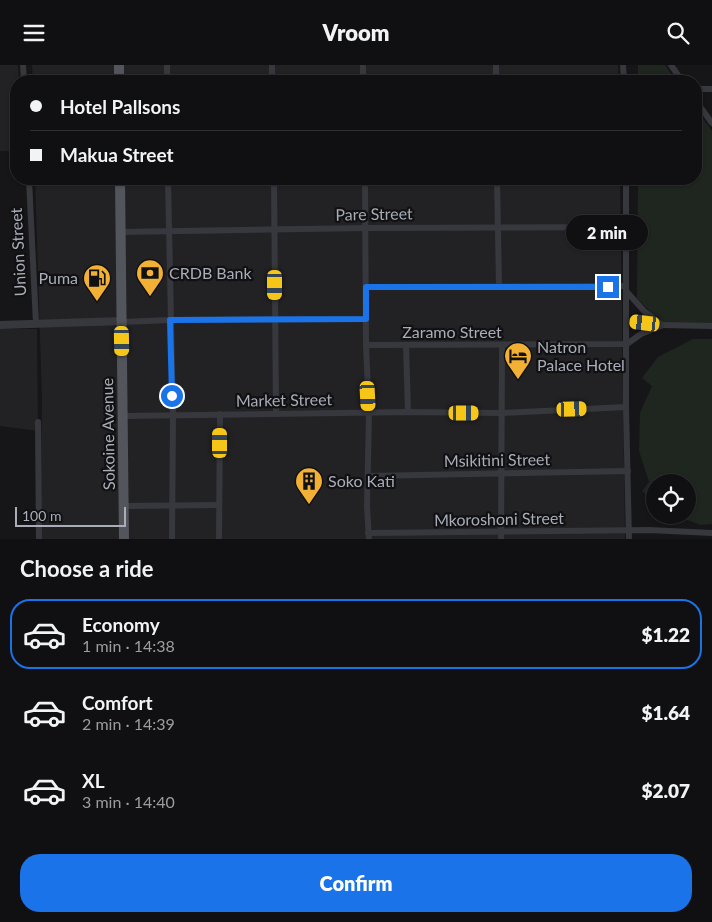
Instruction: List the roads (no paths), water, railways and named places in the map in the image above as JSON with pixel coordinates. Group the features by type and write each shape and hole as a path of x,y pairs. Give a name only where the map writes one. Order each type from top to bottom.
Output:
{"main road":[{"name":"Sokoine Avenue","path":"120,185 124,539"}],"street":[{"path":"702,109 711,120"},
{"name":"Union Street","path":"29,185 36,324"},
{"path":"168,185 172,539"},
{"path":"274,185 276,413"},
{"path":"365,185 366,345 369,413 368,536"},
{"path":"497,185 498,287"},
{"path":"626,185 626,407 629,539"},
{"name":"Pare Street","path":"121,232 366,228 626,227"},
{"path":"366,287 627,289"},
{"path":"627,289 645,312 663,325"},
{"path":"0,325 170,320 276,321 366,319"},
{"path":"627,321 663,325 712,326"},
{"path":"627,344 641,334 663,325"},
{"name":"Zaramo Street","path":"366,345 502,346 627,344"},
{"path":"406,345 408,412"},
{"path":"502,346 502,536"},
{"name":"Market Street","path":"123,416 276,413 501,413 626,407"},
{"path":"218,539 220,414"},
{"path":"38,422 39,539"},
{"name":"Msikitini Street","path":"368,476 628,471"},
{"path":"124,506 219,505"},
{"name":"Mkoroshoni Street","path":"368,536 502,536 629,531 712,533"}],"place":[{"name":"CRDB Bank","path":"150,297"},
{"name":"Puma","path":"97,302"},
{"name":"Natron Palace Hotel","path":"518,380"},
{"name":"Soko Kati","path":"309,505"}]}
